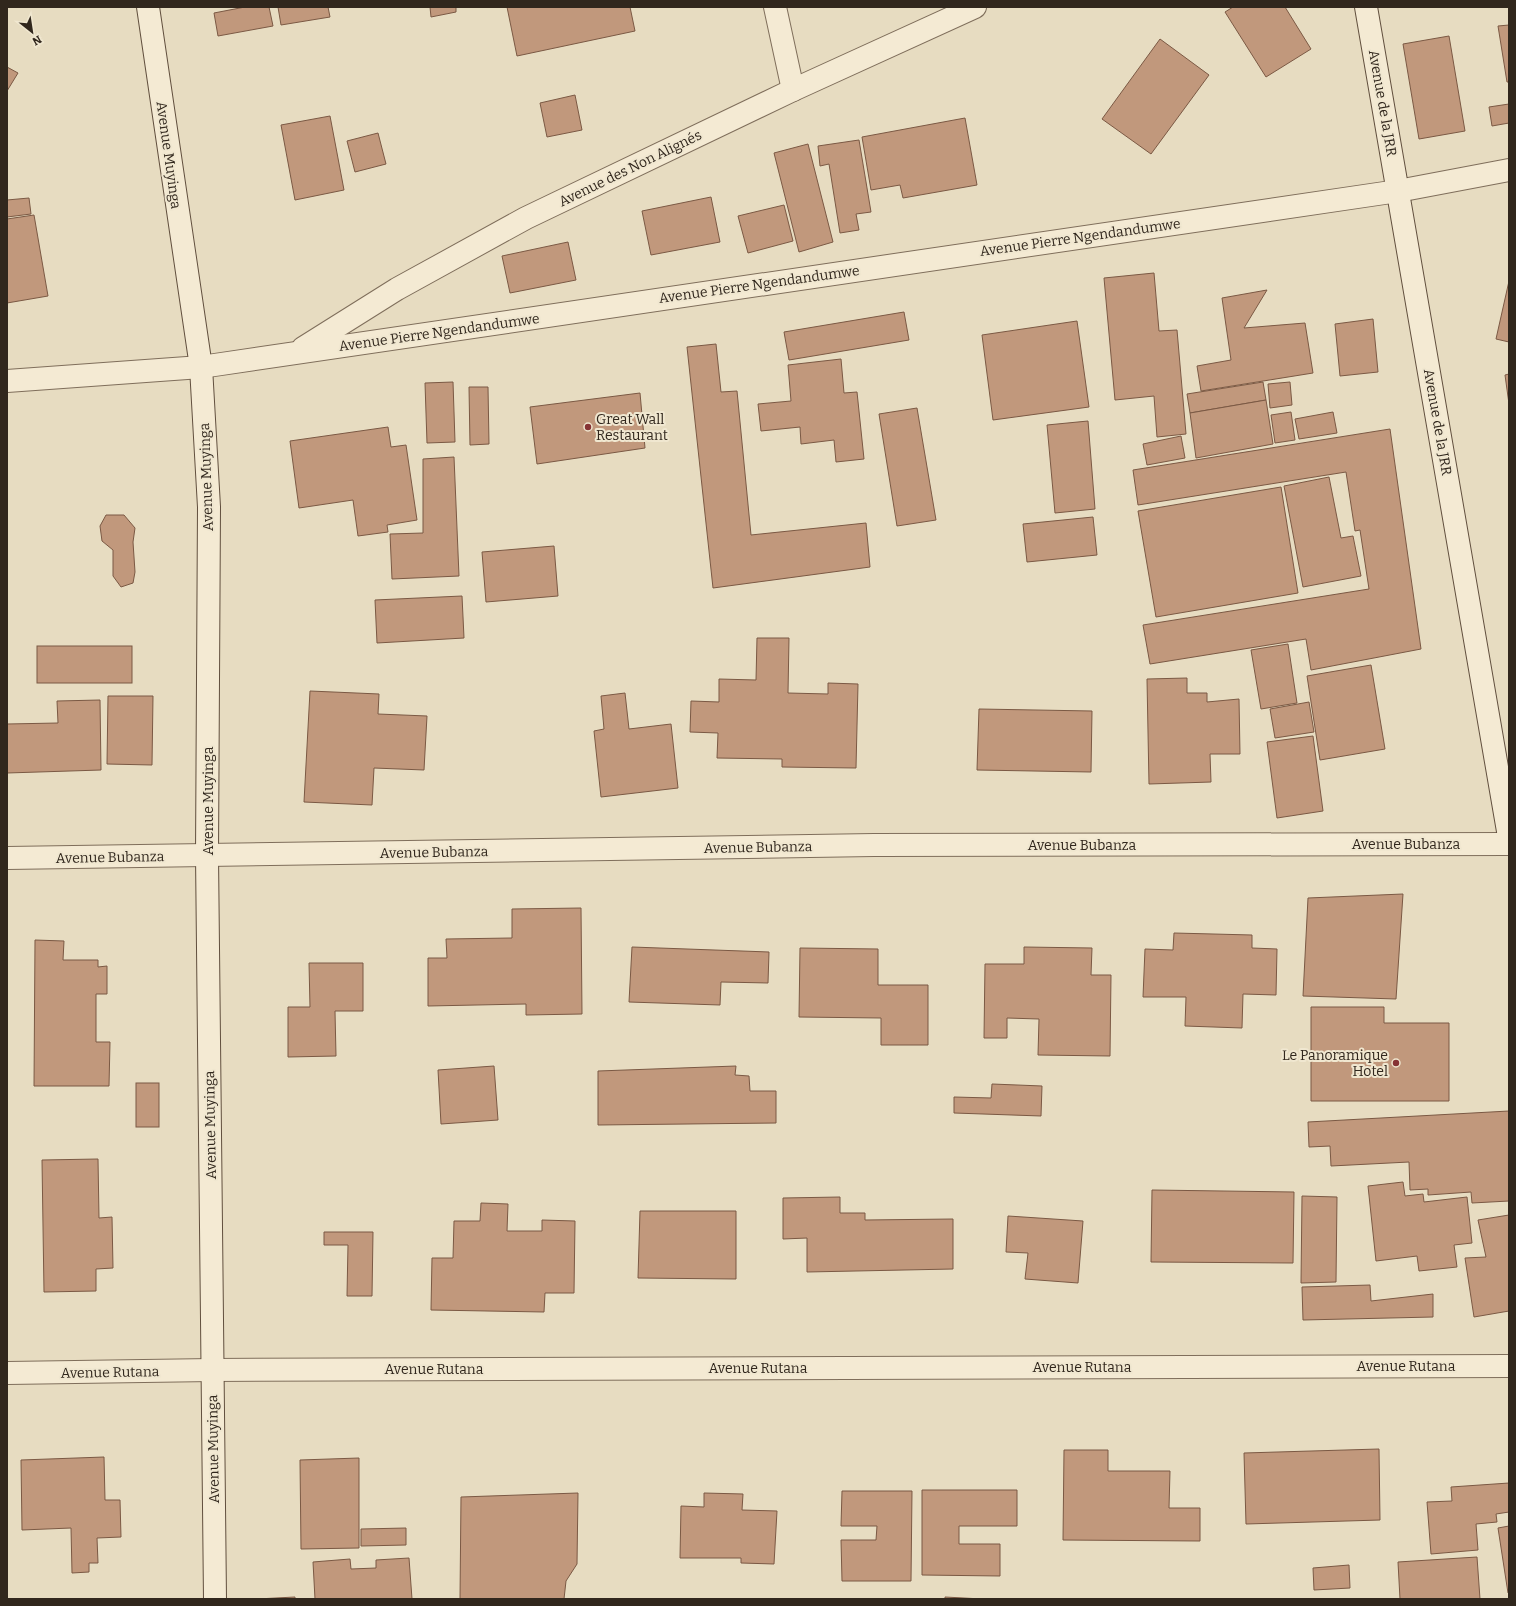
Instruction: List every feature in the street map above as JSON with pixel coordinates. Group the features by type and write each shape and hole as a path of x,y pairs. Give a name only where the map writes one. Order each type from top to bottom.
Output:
{"street":[{"name":"Avenue Muyinga","path":"148,7 201,367 209,507 207,855 215,1599"},
{"path":"776,7 793,90"},
{"name":"Avenue des Non Alignés","path":"296,352 397,289 526,218 793,90 975,7"},
{"name":"Avenue de la JRR","path":"1366,7 1509,837"},
{"name":"Avenue Pierre Ngendandumwe","path":"7,381 201,367 1398,191 1509,170"},
{"name":"Avenue Bubanza","path":"7,858 874,845 1509,844"},
{"name":"Avenue Rutana","path":"7,1373 212,1370 1509,1366"}],"building":[{"path":"245,7 269,7 273,26 218,36 214,13"},
{"path":"278,7 328,7 330,17 281,25"},
{"path":"430,7 456,7 456,12 431,17"},
{"path":"507,7 630,7 635,31 517,56"},
{"path":"1233,7 1285,7 1311,49 1266,77 1225,12"},
{"path":"1509,25 1509,82 1507,82 1498,26"},
{"path":"1449,36 1465,131 1419,139 1403,44"},
{"path":"1160,39 1209,75 1151,154 1102,119"},
{"path":"7,67 18,73 7,91"},
{"path":"575,95 582,130 547,137 540,103"},
{"path":"1509,104 1509,123 1492,126 1489,107"},
{"path":"330,116 344,190 295,200 281,125"},
{"path":"965,118 977,185 903,198 900,185 871,190 862,137"},
{"path":"378,133 386,164 355,172 347,141"},
{"path":"859,140 871,212 856,214 859,230 840,233 829,164 820,166 818,146"},
{"path":"808,144 833,242 799,252 774,153"},
{"path":"711,197 720,242 651,255 642,211"},
{"path":"29,198 31,214 7,217 7,200"},
{"path":"784,205 793,241 748,253 738,216"},
{"path":"34,215 48,296 7,303 7,219"},
{"path":"568,242 576,280 510,293 502,256"},
{"path":"1154,273 1159,331 1177,330 1186,434 1157,437 1154,396 1115,400 1104,278"},
{"path":"1509,281 1509,342 1496,339"},
{"path":"1267,290 1244,328 1305,323 1313,373 1201,391 1197,366 1231,360 1222,298"},
{"path":"904,312 909,340 789,360 784,332"},
{"path":"1373,319 1378,372 1340,376 1335,324"},
{"path":"1077,321 1089,407 993,420 982,335"},
{"path":"716,344 721,392 737,391 751,535 866,523 870,567 713,588 687,347"},
{"path":"841,359 844,393 857,392 864,459 836,462 834,440 801,444 800,427 761,431 758,404 791,401 788,365"},
{"path":"1509,374 1509,404 1505,375"},
{"path":"453,382 455,442 427,443 425,383"},
{"path":"1263,382 1266,400 1190,413 1187,394"},
{"path":"1290,382 1292,405 1270,408 1268,384"},
{"path":"469,387 488,387 489,444 470,445"},
{"name":"Great Wall Restaurant","path":"640,393 645,448 537,464 530,407"},
{"path":"1266,400 1273,444 1196,458 1190,413"},
{"path":"917,408 936,520 897,526 879,414"},
{"path":"1291,412 1295,440 1275,443 1271,415"},
{"path":"1333,412 1337,433 1299,439 1295,419"},
{"path":"1088,421 1095,509 1055,513 1047,425"},
{"path":"388,427 391,447 406,445 417,520 387,525 388,532 358,536 353,500 299,508 290,441"},
{"path":"1390,429 1421,649 1311,670 1306,639 1150,664 1143,625 1369,589 1360,530 1355,531 1346,472 1138,505 1133,470"},
{"path":"1181,436 1185,458 1147,465 1143,444"},
{"path":"454,457 459,576 392,579 390,534 423,533 423,459"},
{"path":"1329,477 1341,538 1353,536 1361,576 1303,587 1284,486"},
{"path":"1281,487 1298,593 1156,617 1138,511"},
{"path":"106,515 124,515 135,528 133,542 135,572 133,583 121,587 113,576 113,550 102,541 100,526"},
{"path":"1093,517 1097,555 1027,562 1023,524"},
{"path":"554,546 558,596 486,602 482,552"},
{"path":"462,596 464,638 377,643 375,600"},
{"path":"757,638 789,638 788,693 828,694 828,683 858,684 856,768 782,767 782,759 717,758 718,733 690,732 691,701 719,702 719,679 756,680"},
{"path":"1288,644 1297,703 1261,709 1251,650"},
{"path":"37,646 132,646 132,683 37,683"},
{"path":"1371,665 1385,749 1320,760 1307,676"},
{"path":"1187,678 1187,693 1207,693 1207,702 1239,699 1240,754 1210,754 1211,782 1149,784 1147,679"},
{"path":"310,691 379,694 378,714 427,716 424,770 374,768 372,805 304,802"},
{"path":"625,693 629,729 671,724 678,788 601,797 594,731 604,729 601,696"},
{"path":"108,696 153,696 152,765 107,764"},
{"path":"100,700 101,770 7,773 7,724 58,723 57,701"},
{"path":"1309,702 1314,732 1275,738 1270,709"},
{"path":"979,709 1092,711 1091,772 977,770"},
{"path":"1313,736 1323,811 1277,818 1267,742"},
{"path":"1403,894 1396,999 1303,996 1308,898"},
{"path":"581,908 582,1014 526,1015 526,1004 428,1006 428,958 447,958 446,939 512,938 512,909"},
{"path":"1174,933 1252,935 1252,948 1277,949 1276,995 1243,994 1242,1028 1185,1026 1186,997 1143,997 1145,949 1173,950"},
{"path":"35,940 64,941 63,960 98,960 98,967 107,966 107,994 96,994 96,1042 110,1042 109,1086 34,1086"},
{"path":"632,947 769,952 768,983 721,982 720,1005 629,1002"},
{"path":"1024,947 1092,948 1091,975 1111,975 1110,1056 1038,1055 1039,1019 1007,1018 1007,1038 984,1038 985,964 1024,964"},
{"path":"800,948 878,949 878,985 928,985 928,1045 881,1045 881,1018 799,1017"},
{"path":"309,963 363,963 363,1011 335,1011 336,1056 288,1057 288,1007 310,1007"},
{"path":"1311,1007 1384,1007 1384,1023 1449,1023 1449,1101 1311,1101"},
{"path":"494,1066 498,1120 441,1124 438,1070"},
{"path":"736,1066 735,1075 749,1076 750,1091 776,1091 776,1123 598,1125 598,1071"},
{"path":"136,1083 159,1083 159,1127 136,1127"},
{"path":"992,1084 1042,1086 1041,1116 954,1113 954,1097 991,1098"},
{"path":"1509,1111 1509,1201 1472,1203 1471,1192 1428,1195 1428,1189 1410,1190 1409,1162 1331,1166 1330,1146 1309,1147 1308,1122"},
{"path":"98,1159 99,1218 112,1217 113,1268 96,1269 96,1291 44,1292 42,1160"},
{"path":"1403,1182 1405,1196 1423,1194 1424,1202 1467,1197 1472,1243 1454,1245 1457,1267 1419,1271 1417,1256 1376,1261 1368,1186"},
{"path":"1152,1190 1294,1192 1293,1263 1151,1262"},
{"path":"1302,1196 1337,1197 1336,1282 1301,1283"},
{"path":"840,1197 840,1213 865,1213 865,1220 953,1219 953,1269 807,1272 807,1238 783,1239 783,1198"},
{"path":"481,1203 508,1204 507,1231 542,1231 542,1220 575,1221 574,1293 545,1293 544,1312 431,1310 432,1258 453,1258 454,1221 480,1221"},
{"path":"640,1211 736,1211 736,1279 638,1278"},
{"path":"1509,1215 1509,1311 1474,1317 1465,1258 1486,1257 1478,1220"},
{"path":"1008,1216 1083,1221 1078,1283 1025,1279 1028,1253 1006,1252"},
{"path":"324,1232 373,1232 372,1296 347,1296 348,1245 324,1245"},
{"path":"1370,1285 1371,1301 1433,1294 1433,1317 1303,1320 1302,1287"},
{"path":"1379,1449 1380,1520 1246,1524 1244,1453"},
{"path":"1064,1450 1108,1450 1108,1471 1170,1471 1169,1508 1200,1508 1200,1541 1063,1540"},
{"path":"104,1457 105,1500 120,1500 121,1537 97,1538 98,1563 89,1563 89,1572 72,1573 71,1528 22,1530 21,1460"},
{"path":"359,1458 359,1548 301,1549 300,1460"},
{"path":"1509,1483 1509,1512 1496,1514 1497,1522 1476,1524 1478,1550 1431,1554 1427,1502 1452,1501 1451,1487"},
{"path":"922,1490 1017,1490 1017,1526 959,1526 959,1544 1000,1544 1000,1576 922,1575"},
{"path":"842,1491 912,1491 911,1581 842,1581 841,1540 876,1540 877,1526 841,1526"},
{"path":"578,1493 577,1564 566,1581 564,1599 460,1599 461,1497"},
{"path":"704,1493 743,1494 742,1510 777,1511 774,1564 741,1563 741,1558 680,1558 681,1506 704,1507"},
{"path":"1509,1526 1509,1593 1508,1593 1498,1528"},
{"path":"406,1528 406,1545 361,1546 361,1529"},
{"path":"1477,1557 1480,1599 1400,1599 1398,1562"},
{"path":"409,1558 412,1599 315,1599 313,1562 350,1559 351,1569 376,1568 376,1560"},
{"path":"1349,1565 1350,1588 1314,1590 1313,1568"},
{"path":"295,1597 295,1599 257,1599"},
{"path":"945,1597 982,1599 945,1599"}],"place":[{"name":"Great Wall Restaurant","path":"588,427"},
{"name":"Le Panoramique Hotel","path":"1396,1063"}]}
